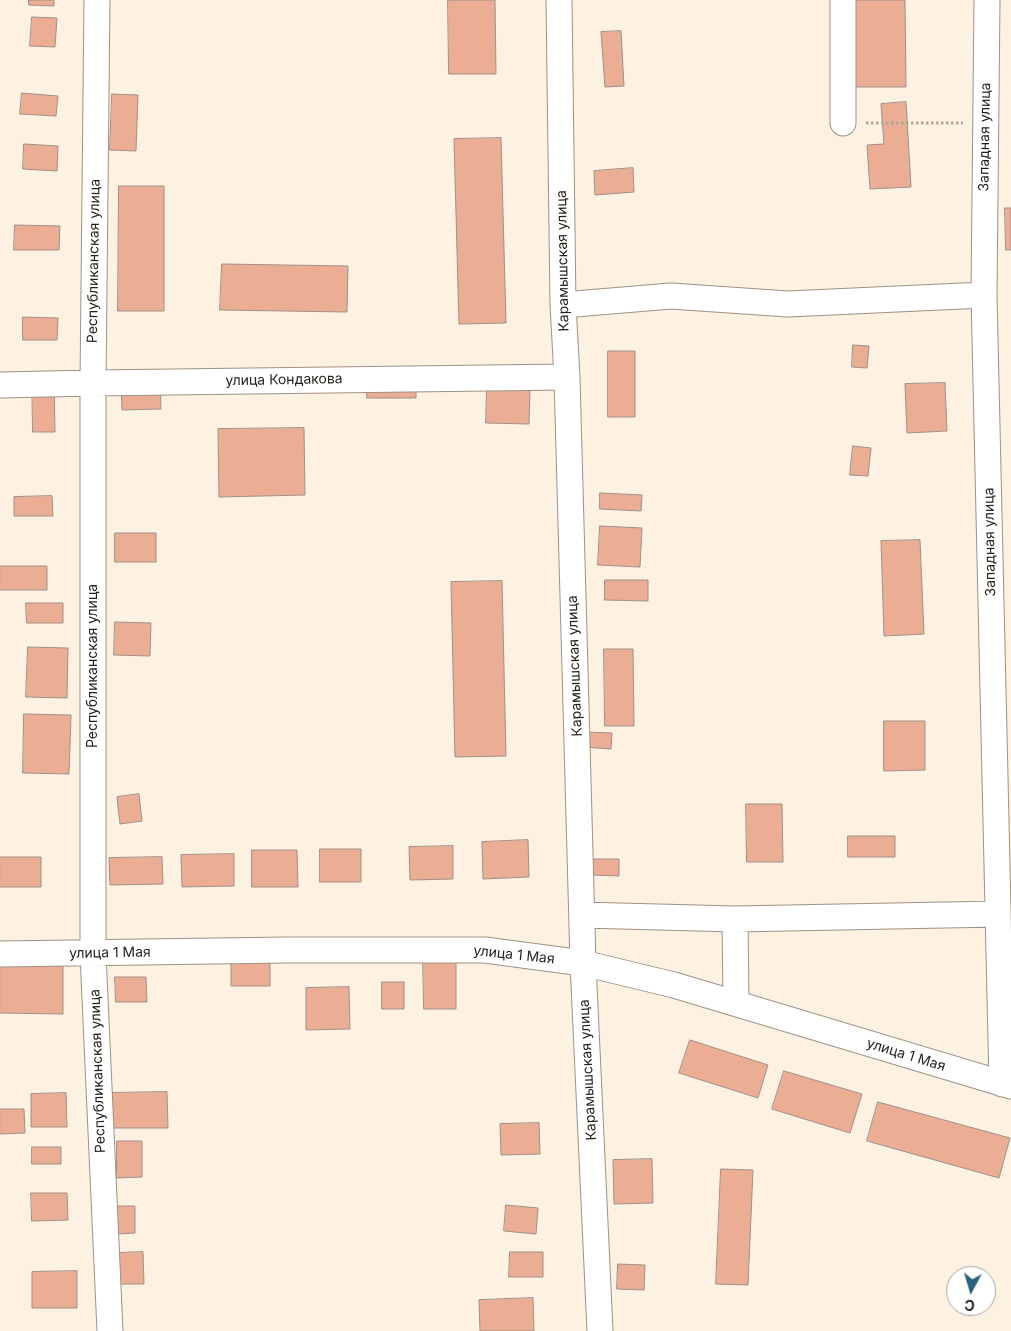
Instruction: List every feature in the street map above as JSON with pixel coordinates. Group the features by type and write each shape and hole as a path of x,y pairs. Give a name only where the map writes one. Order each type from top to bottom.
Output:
{"street":[{"name":"Республиканская улица","path":"97,0 93,382 94,954 110,1331"},
{"name":"Карамышская улица","path":"559,0 563,305 567,377 583,963 600,1331"},
{"path":"843,0 843,124"},
{"name":"Западная улица","path":"987,0 984,295 998,914 1005,956 1007,1085"},
{"path":"563,305 671,296 788,304 984,295"},
{"name":"улица Кондакова","path":"0,385 93,382 567,377"},
{"path":"582,915 735,918 998,914"},
{"path":"735,918 736,1003"},
{"name":"улица 1 Мая","path":"0,954 286,950 485,950 583,963 674,985 1007,1085"}],"path":[{"path":"843,124 986,123"}],"building":[{"path":"29,0 54,0 54,6 29,5"},
{"path":"448,0 495,0 496,74 449,74"},
{"path":"853,0 905,0 906,87 853,87"},
{"path":"32,17 57,18 55,47 30,46"},
{"path":"621,31 624,86 605,87 601,32"},
{"path":"22,93 58,96 56,116 20,114"},
{"path":"112,94 138,95 136,151 110,150"},
{"path":"906,102 911,187 870,189 867,145 884,144 881,104"},
{"path":"501,138 506,323 459,324 454,139"},
{"path":"24,144 58,146 57,171 23,169"},
{"path":"633,168 634,192 595,195 594,171"},
{"path":"119,186 164,186 164,311 118,311"},
{"path":"1005,208 1011,208 1011,250 1006,250"},
{"path":"15,225 60,226 59,250 14,250"},
{"path":"222,264 348,266 347,312 220,310"},
{"path":"23,317 58,318 57,340 23,340"},
{"path":"853,345 869,346 867,368 852,367"},
{"path":"608,351 635,351 635,417 608,417"},
{"path":"367,373 416,373 416,398 367,398"},
{"path":"32,376 54,376 55,432 33,432"},
{"path":"160,377 161,409 122,410 121,378"},
{"path":"945,383 947,431 907,433 905,384"},
{"path":"487,389 530,390 529,424 486,423"},
{"path":"304,428 305,495 219,497 218,429"},
{"path":"853,446 871,448 868,476 850,475"},
{"path":"600,493 642,495 641,511 600,509"},
{"path":"52,496 53,516 14,516 14,497"},
{"path":"600,526 642,528 640,567 598,565"},
{"path":"115,533 156,533 156,562 115,562"},
{"path":"920,540 924,634 884,636 881,541"},
{"path":"0,566 47,566 47,590 0,590"},
{"path":"605,580 648,580 648,601 605,600"},
{"path":"502,581 506,756 455,757 451,582"},
{"path":"26,603 63,603 63,623 27,623"},
{"path":"115,622 151,623 150,656 114,655"},
{"path":"28,647 68,648 67,698 26,697"},
{"path":"604,649 633,649 634,726 605,726"},
{"path":"24,714 71,715 69,774 23,773"},
{"path":"884,721 925,721 925,770 884,771"},
{"path":"586,732 612,733 611,749 585,747"},
{"path":"139,794 142,821 120,824 117,797"},
{"path":"746,804 782,804 783,862 747,862"},
{"path":"848,836 895,836 895,857 848,857"},
{"path":"528,840 529,877 483,879 482,842"},
{"path":"453,846 453,879 410,880 409,847"},
{"path":"320,849 361,849 361,882 320,882"},
{"path":"252,850 297,850 298,887 252,887"},
{"path":"234,854 234,886 182,887 181,855"},
{"path":"0,857 41,857 41,887 0,887"},
{"path":"162,857 163,884 110,885 109,858"},
{"path":"591,859 619,859 619,876 591,875"},
{"path":"423,955 456,955 456,1009 424,1009"},
{"path":"270,961 270,986 231,986 231,962"},
{"path":"0,964 63,965 63,1014 0,1013"},
{"path":"115,977 146,977 147,1002 116,1002"},
{"path":"382,982 404,982 404,1009 382,1009"},
{"path":"349,987 350,1029 306,1030 306,988"},
{"path":"690,1040 768,1065 758,1098 679,1073"},
{"path":"784,1071 862,1094 850,1133 772,1109"},
{"path":"167,1092 168,1128 105,1128 105,1093"},
{"path":"66,1093 67,1127 31,1127 31,1094"},
{"path":"878,1102 1010,1138 999,1178 867,1141"},
{"path":"0,1109 24,1109 25,1133 0,1134"},
{"path":"539,1123 540,1154 501,1155 500,1124"},
{"path":"117,1141 142,1141 142,1177 117,1178"},
{"path":"32,1147 61,1147 61,1164 32,1164"},
{"path":"652,1159 653,1203 614,1204 613,1160"},
{"path":"721,1169 753,1170 748,1285 716,1284"},
{"path":"31,1193 67,1193 68,1220 32,1221"},
{"path":"506,1205 538,1208 536,1234 504,1231"},
{"path":"117,1206 135,1206 135,1233 117,1234"},
{"path":"143,1252 144,1284 117,1284 117,1253"},
{"path":"510,1252 543,1252 543,1277 509,1277"},
{"path":"618,1264 645,1265 644,1290 617,1289"},
{"path":"77,1271 77,1308 32,1308 32,1272"},
{"path":"533,1298 534,1331 480,1331 479,1300"}]}
